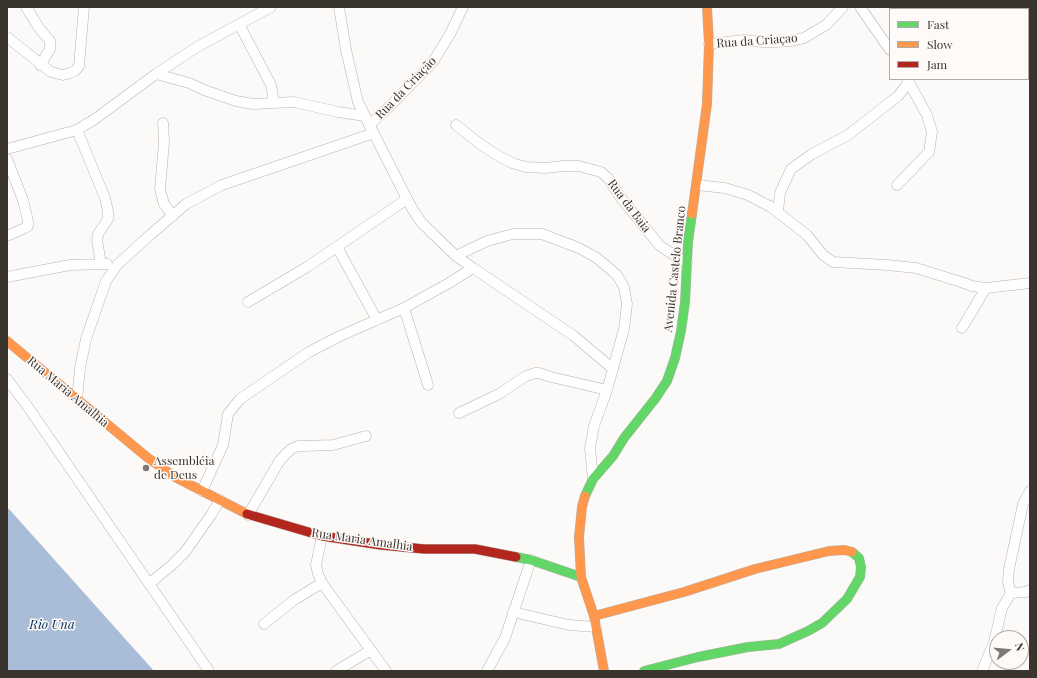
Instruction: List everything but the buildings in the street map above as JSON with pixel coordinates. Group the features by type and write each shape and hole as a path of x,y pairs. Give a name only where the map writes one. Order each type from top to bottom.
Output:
{"street":[{"path":"26,7 39,28 50,41 50,49 40,65"},
{"path":"7,37 40,65 51,72 63,74 75,71 79,66 84,7"},
{"path":"7,149 77,130 95,119 197,46 271,7"},
{"path":"339,7 352,80 358,102 413,210 426,227 456,256 574,336 613,369"},
{"name":"Rua da Criação","path":"369,125 389,107 433,62 450,34 463,7"},
{"name":"Avenida Castelo Branco","path":"604,671 594,616 581,577 579,537 582,507 585,495 593,478 613,456 624,438 655,399 667,381 681,331 688,242 697,186 707,104 709,44 708,7"},
{"name":"Rua da Criaçao","path":"709,44 744,40 776,42 804,38 826,25 843,7"},
{"path":"860,7 889,49"},
{"path":"239,24 271,85 274,102"},
{"path":"156,74 189,83 236,101 253,104 294,102 317,106 338,112 369,125"},
{"path":"778,211 780,193 791,169 812,154 848,135 898,96 908,81 927,115 932,132 929,152 897,185"},
{"path":"163,123 164,142 160,189 162,200 173,216"},
{"path":"77,399 80,368 86,339 106,281 117,265 186,204 222,185 369,125"},
{"name":"Rua da Baia","path":"456,125 480,144 512,163 526,167 545,168 579,166 601,172 608,178 621,198 660,246 687,263"},
{"path":"77,130 108,211 108,219 98,234 97,240 101,264"},
{"path":"7,159 23,200 28,221 28,226 7,236"},
{"path":"697,186 725,188 748,195 778,211 807,234 823,255 833,262 916,268 972,286 986,288 1030,283"},
{"path":"248,302 307,267 407,199"},
{"path":"456,256 487,241 513,234 542,234 559,240 597,258 617,275 624,287 627,304 624,329 607,390 594,426 590,448 593,478"},
{"path":"337,247 378,320"},
{"path":"7,277 70,265 117,265"},
{"path":"202,491 224,445 228,414 240,399 309,352 340,336 404,308 473,268"},
{"path":"962,328 986,288"},
{"path":"404,308 428,385"},
{"name":"Rua Maria Amalhia","path":"7,341 148,458 176,477 248,515 322,536 381,545 475,549 531,560 581,577"},
{"path":"459,413 499,394 526,376 535,373 607,390"},
{"path":"7,379 28,407 208,671"},
{"path":"248,515 280,460 292,449 298,446 333,445 366,436"},
{"path":"982,671 994,642 1002,608 1011,593 1008,582 1015,542 1023,504 1030,491"},
{"path":"149,584 185,552 220,500"},
{"path":"322,536 316,564 322,583 386,671"},
{"path":"594,616 684,592 755,570 829,551 851,551 858,558 861,564 861,570 855,587 837,609 822,623 808,631 779,644 748,647 698,657 644,671"},
{"path":"487,671 499,652 505,638 531,560"},
{"path":"264,624 294,600 322,583"},
{"path":"1011,593 1026,592 1030,590"},
{"path":"514,612 569,626 596,627"},
{"path":"336,671 371,650"}],"water":[{"name":"Rio Una","path":"7,509 9,509 154,671 7,671"}],"traffic: fast":[{"path":"585,496 593,479 613,456 624,438 655,399 667,381 675,358 681,331 685,302 688,242 692,214"},
{"path":"644,671 698,657 748,647 779,644 822,623 847,599 860,577 861,567 859,558 852,552"},
{"path":"516,557 531,560 581,577"}],"traffic: slow":[{"path":"692,214 707,104 709,44 707,7"},
{"path":"7,341 148,458 175,477 247,514"},
{"path":"585,496 582,507 579,537 581,577 594,616 604,671"},
{"path":"594,616 684,592 755,569 829,551 845,550 852,552"}],"traffic: jam":[{"path":"247,514 322,536 381,545 424,549 475,549 516,557"}],"place":[{"name":"Assembléia de Deus","path":"146,468"}]}
